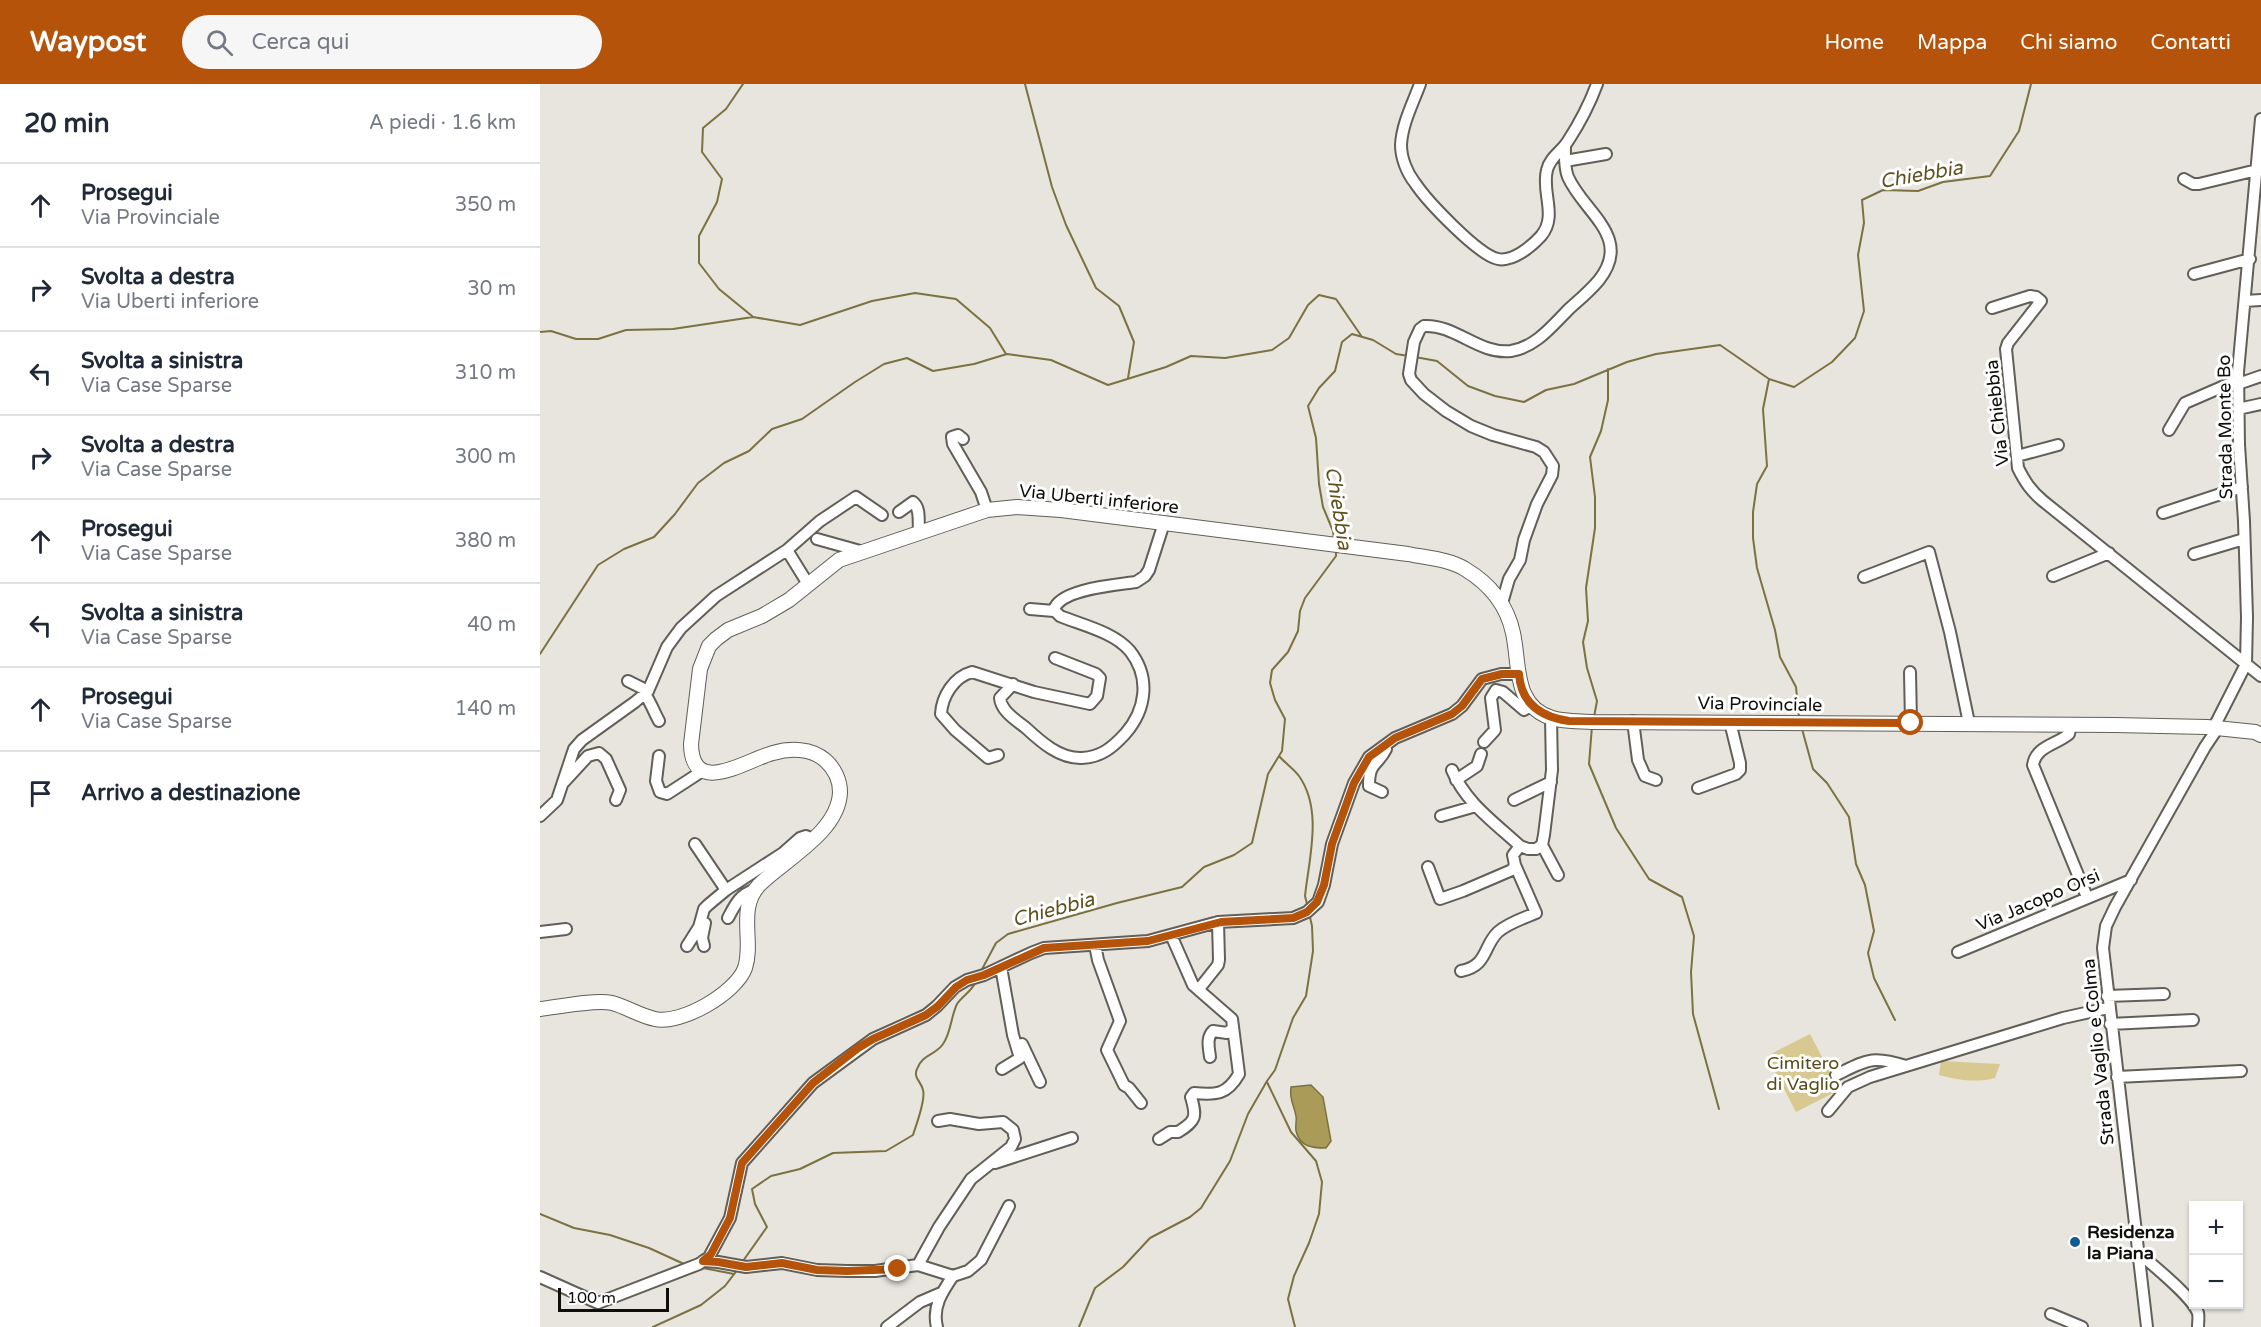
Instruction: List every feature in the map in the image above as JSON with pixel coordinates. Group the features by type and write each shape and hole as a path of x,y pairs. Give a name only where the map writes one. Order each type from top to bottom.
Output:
{"main road":[{"name":"Via Uberti inferiore","path":"704,770 693,759 692,744 700,669 709,646 716,639 728,630 762,616 789,600 839,560 860,551 987,510 1017,507 1035,507 1408,554 1447,562 1463,568 1486,584 1502,603 1514,634 1522,692 1531,706"},
{"path":"1531,706 1551,718"},
{"name":"Via Provinciale","path":"1551,718 1593,722 1969,723 2207,727 2255,732 2261,735"},
{"path":"540,1009 612,1003 655,1019 669,1021 680,1019 698,1010 739,979 748,957 747,909 754,891 813,839 834,813 840,790 837,774 819,755 790,750 771,753 723,772 711,773 704,770"}],"street":[{"path":"1420,84 1405,124 1401,146 1405,167 1429,200 1485,254 1501,260 1515,256 1541,236 1549,224 1546,171 1552,158 1565,145 1597,84"},
{"name":"Strada Monte Bo","path":"2217,729 2216,723 2246,664 2238,382 2261,119"},
{"path":"1502,603 1509,579 1520,560 1524,540 1537,504 1552,475 1551,461 1544,452 1536,447 1492,435 1446,411 1424,394 1411,380 1410,364 1413,347 1420,329 1424,326 1442,328 1479,346 1497,351 1521,348 1542,336 1599,280 1607,266 1611,244 1604,227 1574,189 1567,174 1565,145"},
{"path":"1565,161 1606,154"},
{"path":"2184,179 2193,184 2199,184 2257,170"},
{"path":"2194,274 2250,259"},
{"name":"Via Chiebbia","path":"1992,308 2030,296 2041,301 2008,343 2007,349 2018,468 2031,491 2261,676"},
{"path":"2245,302 2261,300"},
{"path":"2169,430 2185,403 2238,382 2261,376"},
{"path":"2238,410 2261,404"},
{"path":"963,439 958,435 952,437 953,444 981,492 987,510"},
{"path":"2017,456 2058,445"},
{"path":"2163,513 2241,487"},
{"path":"540,816 557,800 574,749 582,740 646,692 667,647 681,628 716,596 787,550 820,521 856,497 882,515"},
{"path":"898,512 913,502 916,503 919,532"},
{"path":"1054,611 1057,603 1069,595 1136,582 1145,576 1164,523"},
{"path":"817,539 860,551"},
{"path":"2194,554 2244,539"},
{"path":"787,550 808,584"},
{"path":"1864,577 1929,552 1950,632 1969,723"},
{"path":"2053,576 2109,554"},
{"path":"1486,584 1509,579"},
{"path":"1013,684 1008,686 1000,698 1001,707 1041,741 1060,753 1080,758 1098,755 1113,748 1137,718 1143,703 1144,683 1140,668 1129,650 1116,639 1060,616 1054,611 1030,609"},
{"path":"998,755 988,758 955,730 941,714 942,705 955,681 964,674 972,672 1035,692 1090,704 1097,696 1100,678 1096,674 1055,658"},
{"path":"1910,672 1911,723"},
{"path":"540,1277 598,1303 703,1261 711,1254 730,1218 742,1163 813,1083 873,1039 926,1015 956,987 979,976 1044,948 1148,941 1218,922 1293,918 1303,914 1317,902 1324,885 1332,844 1354,783 1369,757 1395,738 1452,714 1462,706 1482,679 1502,674 1519,674"},
{"path":"628,681 646,692 659,722"},
{"path":"1484,742 1495,730 1491,698 1496,690 1503,692 1524,710 1531,706"},
{"path":"1551,718 1551,782 1542,845 1558,875"},
{"path":"1633,721 1638,760 1645,776 1656,780"},
{"path":"1698,788 1736,774 1740,770 1730,722"},
{"path":"2072,724 2069,734 2040,751 2034,758 2033,765 2087,897"},
{"name":"Strada Vaglio e Colma","path":"2146,1327 2103,948 2106,926 2217,729"},
{"path":"1382,792 1369,786 1369,773 1372,765 1386,752 1388,743"},
{"path":"561,783 588,756 599,753 606,759 616,778 620,790 616,800"},
{"path":"1481,754 1478,766 1454,775 1464,793 1520,846 1536,849 1542,845"},
{"path":"659,756 657,781 660,792 667,794 704,770"},
{"path":"1514,800 1551,782"},
{"path":"1441,816 1476,806"},
{"path":"687,946 699,927 704,909 708,905 726,890 783,853 800,838 806,836 813,839"},
{"path":"695,844 726,890"},
{"path":"1461,971 1473,968 1484,957 1498,932 1536,913 1515,865 1513,855 1520,846"},
{"path":"1428,867 1440,899 1486,882 1512,870 1515,865"},
{"name":"Via Jacopo Orsi","path":"1958,952 2132,880"},
{"path":"728,918 737,901 744,894 754,891"},
{"path":"704,946 702,938 708,905"},
{"path":"1199,990 1204,980 1218,965 1218,922"},
{"path":"540,932 566,929"},
{"path":"1159,1139 1170,1132 1178,1132 1193,1120 1196,1112 1191,1097 1194,1093 1220,1093 1239,1074 1232,1029 1233,1019 1199,990 1188,975 1171,935"},
{"path":"1095,945 1120,1021 1107,1050 1124,1085 1141,1103"},
{"path":"1000,967 1013,1035 1020,1058 1002,1069"},
{"path":"1828,1111 1841,1094 1854,1083 2108,1002 2164,994"},
{"path":"2110,1024 2193,1020"},
{"path":"1012,1022 1040,1082"},
{"path":"1210,1057 1209,1037 1211,1033 1213,1031 1227,1033 1232,1029"},
{"path":"1836,1075 1867,1060 1889,1060 1907,1066"},
{"path":"2117,1077 2241,1071"},
{"path":"918,1265 939,1227 971,1179 1011,1147 1015,1140 1007,1124 979,1124 950,1119 938,1121"},
{"path":"987,1167 1072,1138"},
{"path":"937,1327 934,1315 941,1293 953,1276 968,1270 981,1260 1010,1206"},
{"path":"2138,1252 2189,1300"},
{"path":"703,1261 746,1267 782,1263 817,1270 866,1271 918,1265 953,1276"},
{"path":"887,1327 920,1302 941,1293"},
{"path":"2198,1327 2199,1309"},
{"path":"2051,1314 2082,1327"}],"green space":[{"name":"Cimitero di Vaglio","path":"1810,1034 1839,1090 1796,1112 1767,1056"},
{"path":"1941,1061 2000,1064 1995,1078 1967,1080 1939,1075"}],"shaded area":[{"path":"1311,1085 1323,1097 1331,1141 1326,1148 1311,1147 1300,1140 1296,1131 1291,1087"}],"waterway":[{"path":"743,84 726,109 703,128 702,152 722,179 717,202 699,236 699,263 719,289 752,316"},
{"path":"1025,84 1052,187 1066,225 1096,288 1119,306 1134,342 1128,378"},
{"name":"Chiebbia","path":"1415,357 1437,361 1468,386 1495,396 1524,402 1546,390 1574,384 1627,362 1656,354 1720,345 1769,379 1794,387 1832,362 1855,338 1864,311 1858,255 1864,223 1862,200 1883,190 1918,191 1943,182 1990,176 2019,131 2031,84"},
{"path":"540,332 551,331 576,339 598,339 626,330 673,329 753,317 800,325 872,301 915,293 956,299 990,328 1006,354"},
{"path":"540,654 598,565 624,549 654,537 698,483 724,463 749,451 772,429 802,419 884,364 907,358 933,371 974,364 1007,354 1051,360 1108,385 1166,367 1191,356 1225,358 1272,350 1289,338 1308,305 1319,295 1336,299 1362,337"},
{"name":"Chiebbia","path":"1334,540 1333,531 1323,507 1316,438 1308,406 1319,388 1335,371 1342,342 1352,334 1373,340 1396,354 1409,356"},
{"path":"1594,717 1597,701 1587,668 1583,642 1588,621 1586,588 1595,528 1595,497 1590,457 1601,431 1608,400 1608,369"},
{"path":"1769,379 1763,409 1767,466 1757,484 1753,512 1753,538 1757,568 1775,630 1780,657 1796,687 1799,717"},
{"name":"Chiebbia","path":"980,973 996,943 1008,934 1182,887 1204,867 1234,855 1252,843 1268,774 1282,751 1285,719 1275,700 1270,683 1272,670 1288,652 1298,631 1300,611 1305,598 1336,556 1336,551"},
{"path":"1592,726 1589,764 1616,828 1649,879 1682,897 1694,936 1691,972 1693,1014 1719,1109"},
{"path":"1802,729 1813,769 1827,783 1849,817 1856,864 1865,885 1874,931 1868,953 1874,978 1895,1020"},
{"path":"1279,756 1299,776 1311,804 1311,850 1305,896 1308,908"},
{"path":"1079,1327 1095,1288 1123,1267 1150,1238 1190,1217 1201,1208 1230,1161 1248,1114 1275,1070 1293,1018 1306,996 1313,951 1309,913"},
{"name":"Chiebbia","path":"743,1261 767,1227 755,1204 752,1189 771,1176 800,1169 833,1153 886,1151 913,1135 924,1094 916,1075 919,1064 943,1044 957,1004 975,983"},
{"path":"1267,1082 1291,1132 1316,1161 1322,1182 1319,1214 1294,1276 1288,1299 1295,1327"},
{"path":"540,1214 574,1228 610,1235 649,1248 684,1264"},
{"path":"703,1268 734,1274"},
{"name":"Chiebbia","path":"653,1327 701,1305 725,1286 738,1269"}],"place":[{"name":"Residenza la Piana","path":"2075,1242"}],"route":[{"path":"898,1269 817,1270 782,1263 746,1267 703,1261 711,1254 730,1218 742,1163 813,1083 858,1048 926,1015 956,987 967,980 984,975 1044,948 1148,941 1214,923 1293,918 1307,912 1317,902 1324,885 1332,844 1354,783 1369,757 1395,738 1452,714 1462,706 1482,679 1494,675 1519,674 1522,692 1531,706 1552,718 1569,721 1911,723"}]}
